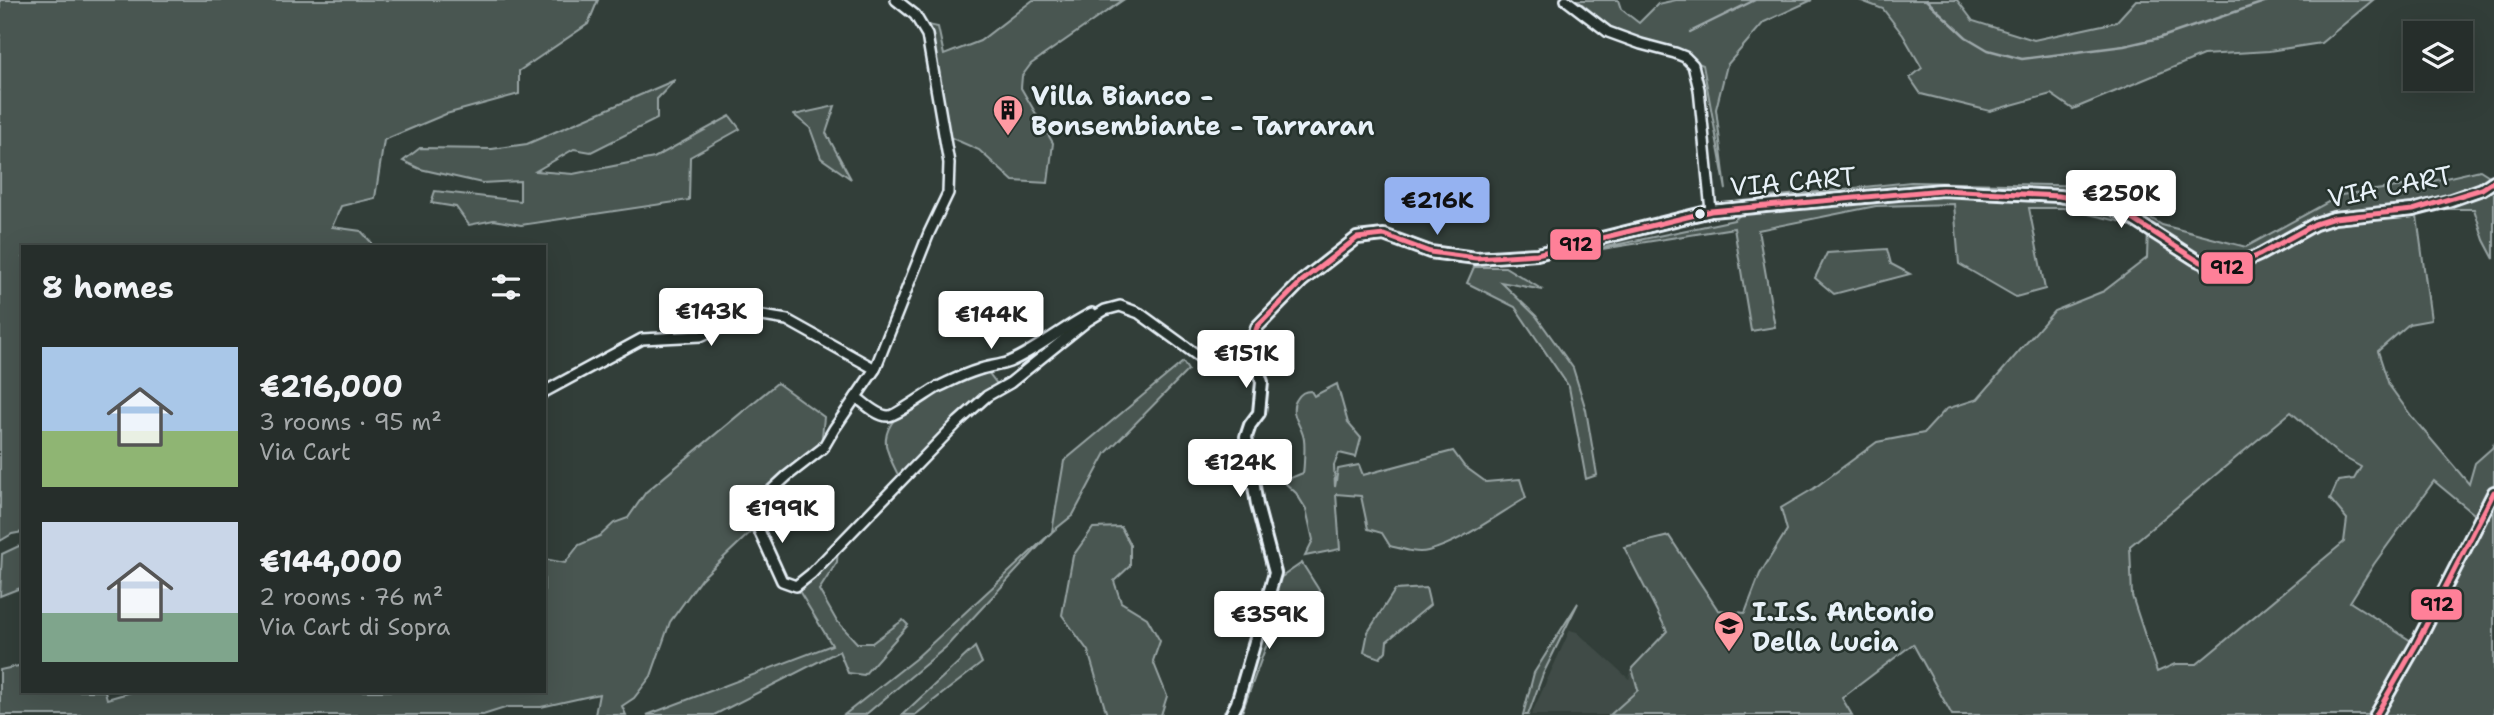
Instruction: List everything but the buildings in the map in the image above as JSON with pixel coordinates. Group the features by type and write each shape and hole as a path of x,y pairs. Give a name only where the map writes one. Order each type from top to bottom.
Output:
{"street":[{"path":"896,0 915,15 927,35 950,163 948,193 929,233 875,369 823,448 762,499 757,511 757,526 782,580 796,586 811,575 958,422 987,396 1010,383 1087,321 1105,310 1120,306"},
{"path":"1566,0 1608,32 1675,53 1685,57 1693,65 1699,89 1711,211"},
{"name":"VIA CART","path":"1252,342 1257,327 1302,281 1357,238 1384,235 1430,252 1476,258 1537,254 1711,211 1942,190 2059,196 2100,203 2123,213 2195,259 2210,266 2230,268 2324,221 2413,209 2448,201 2482,189 2494,181"},
{"path":"856,397 884,416 894,415 941,385 979,369 1005,364 1046,342 1076,320 1108,307 1120,306 1139,313 1201,358 1220,355 1252,342 1262,382 1259,413 1250,425 1246,437 1257,505 1275,573 1237,703 1231,715"},
{"path":"546,391 642,339 701,336 750,314 787,320 875,369"},
{"path":"2376,715 2416,645 2494,492"}],"shaded area":[{"path":"0,0 598,0 588,24 519,71 519,94 446,114 384,140 375,198 341,206 332,227 361,231 371,245 21,245 21,532 0,541"},
{"path":"1033,0 1123,0 1031,64 1022,76 1021,88 1053,143 1048,183 1013,181 979,150 945,135 947,132 928,25 938,27 944,55 980,41"},
{"path":"1577,0 1618,0 1621,9 1639,23 1658,4 1676,0 1812,0 1764,22 1727,65 1716,109 1726,190 1703,65 1612,28"},
{"path":"1859,0 1957,0 1973,21 2034,40 2116,22 2136,0 2373,0 2321,43 2269,51 2203,55 2073,109 2051,94 1990,111 1921,94 1910,78 1922,68 1903,35 1883,9"},
{"path":"675,80 657,99 657,119 591,152 574,149 536,171 573,174 654,158 730,116 740,129 690,157 689,200 521,225 494,220 469,225 456,207 431,203 435,191 520,201 520,181 482,183 420,169 403,161 420,148 492,149 527,144"},
{"path":"835,106 826,133 851,179 821,158 810,128 794,115"},
{"path":"2480,170 2494,179 2494,259 2484,240 2474,209 2416,209 2431,320 2409,324 2378,351 2389,385 2412,417 2469,484 2475,463 2494,443 2494,715 1952,715 1913,644 1842,698 1852,715 1610,715 1638,690 1632,668 1667,631 1624,547 1669,536 1718,610 1745,613 1760,574 1787,530 1781,508 1813,489 1877,442 1924,433 1946,409 1978,399 2054,311 2104,291 2147,258 2148,228 2063,208 2029,208 2045,289 2016,297 1959,264 1954,204 1876,206 1758,230 1775,327 1751,331 1734,228 1577,253 1734,220 1760,198 1911,182 2100,186 2162,225 2246,247 2341,195 2424,183","holes":["2291,412 2338,454 2361,467 2354,479 2338,481 2330,499 2347,519 2344,542 2197,664 2175,664 2157,672 2132,596 2130,546","2434,481 2480,519 2416,644 2350,602"]},
{"path":"1887,249 1891,264 1910,274 1834,294 1815,278 1827,253"},
{"path":"1474,267 1505,267 1543,290 1501,282 1536,316 1573,368 1586,410 1597,475 1586,479 1569,387 1515,307 1467,283"},
{"path":"1183,362 1188,370 1106,453 1073,515 1052,532 1064,461"},
{"path":"985,368 1000,388 901,481 886,445 888,431 895,418 923,397"},
{"path":"777,383 824,417 821,447 755,504 757,526 701,579 670,622 651,676 634,698 622,706 626,715 595,715 599,694 541,707 508,707 483,715 0,715 0,670 21,665 21,693 106,693 107,699 128,693 546,693 546,559 565,563 579,545 600,536 614,523 628,518 646,492"},
{"path":"1337,384 1348,423 1361,438 1356,457 1339,453 1334,465 1335,487 1338,469 1359,465 1363,475 1453,451 1464,466 1486,482 1520,479 1526,498 1453,542 1419,552 1390,546 1382,533 1368,529 1361,496 1336,494 1340,549 1305,556 1313,540 1306,509 1296,493 1283,481 1303,473 1304,440 1294,404 1305,392 1311,391 1314,396"},
{"path":"1121,527 1130,545 1130,566 1114,581 1121,602 1147,618 1160,641 1153,661 1167,696 1161,715 1107,715 1088,651 1062,615 1073,556 1093,528"},
{"path":"1052,532 946,647 865,715 844,715 915,659"},
{"path":"21,545 21,588 0,596 2,554"},
{"path":"838,546 837,562 819,590 836,620 857,643 872,643 903,620 908,625 864,675 848,673 839,651 714,715 647,715 832,645 796,586"},
{"path":"1302,563 1319,590 1319,595 1287,604 1265,649 1241,715 1223,715 1242,669 1264,589"},
{"path":"1426,588 1430,605 1387,641 1386,651 1380,658 1364,652 1368,632 1395,590"},
{"path":"1578,603 1543,674 1528,715 1523,715 1534,673"},
{"name":"I.I.S. Antonio Della Lucia","path":"1752,612 1851,715 1531,715 1570,630 1577,632 1629,679 1632,668 1667,631"},
{"path":"975,647 982,663 915,715 902,715"}],"waterway":[{"path":"1690,32 1755,0"},
{"path":"1926,0 1966,37 1988,50 2022,59 2124,46 2159,38 2270,0"}],"transit line":[{"name":"912","path":"1254,358 1252,342 1257,327 1302,281 1357,238 1384,235 1430,252 1476,258 1537,254 1711,211 1942,190 2059,196 2100,203 2123,213 2195,259 2210,266 2230,268 2315,224 2334,218 2413,210 2482,189 2494,181"},
{"name":"912","path":"2376,715 2416,645 2494,492"}],"place":[{"name":"Villa Bianco - Bonsembiante - Tarraran","path":"1008,137"},
{"name":"I.I.S. Antonio Della Lucia","path":"1729,653"}]}
